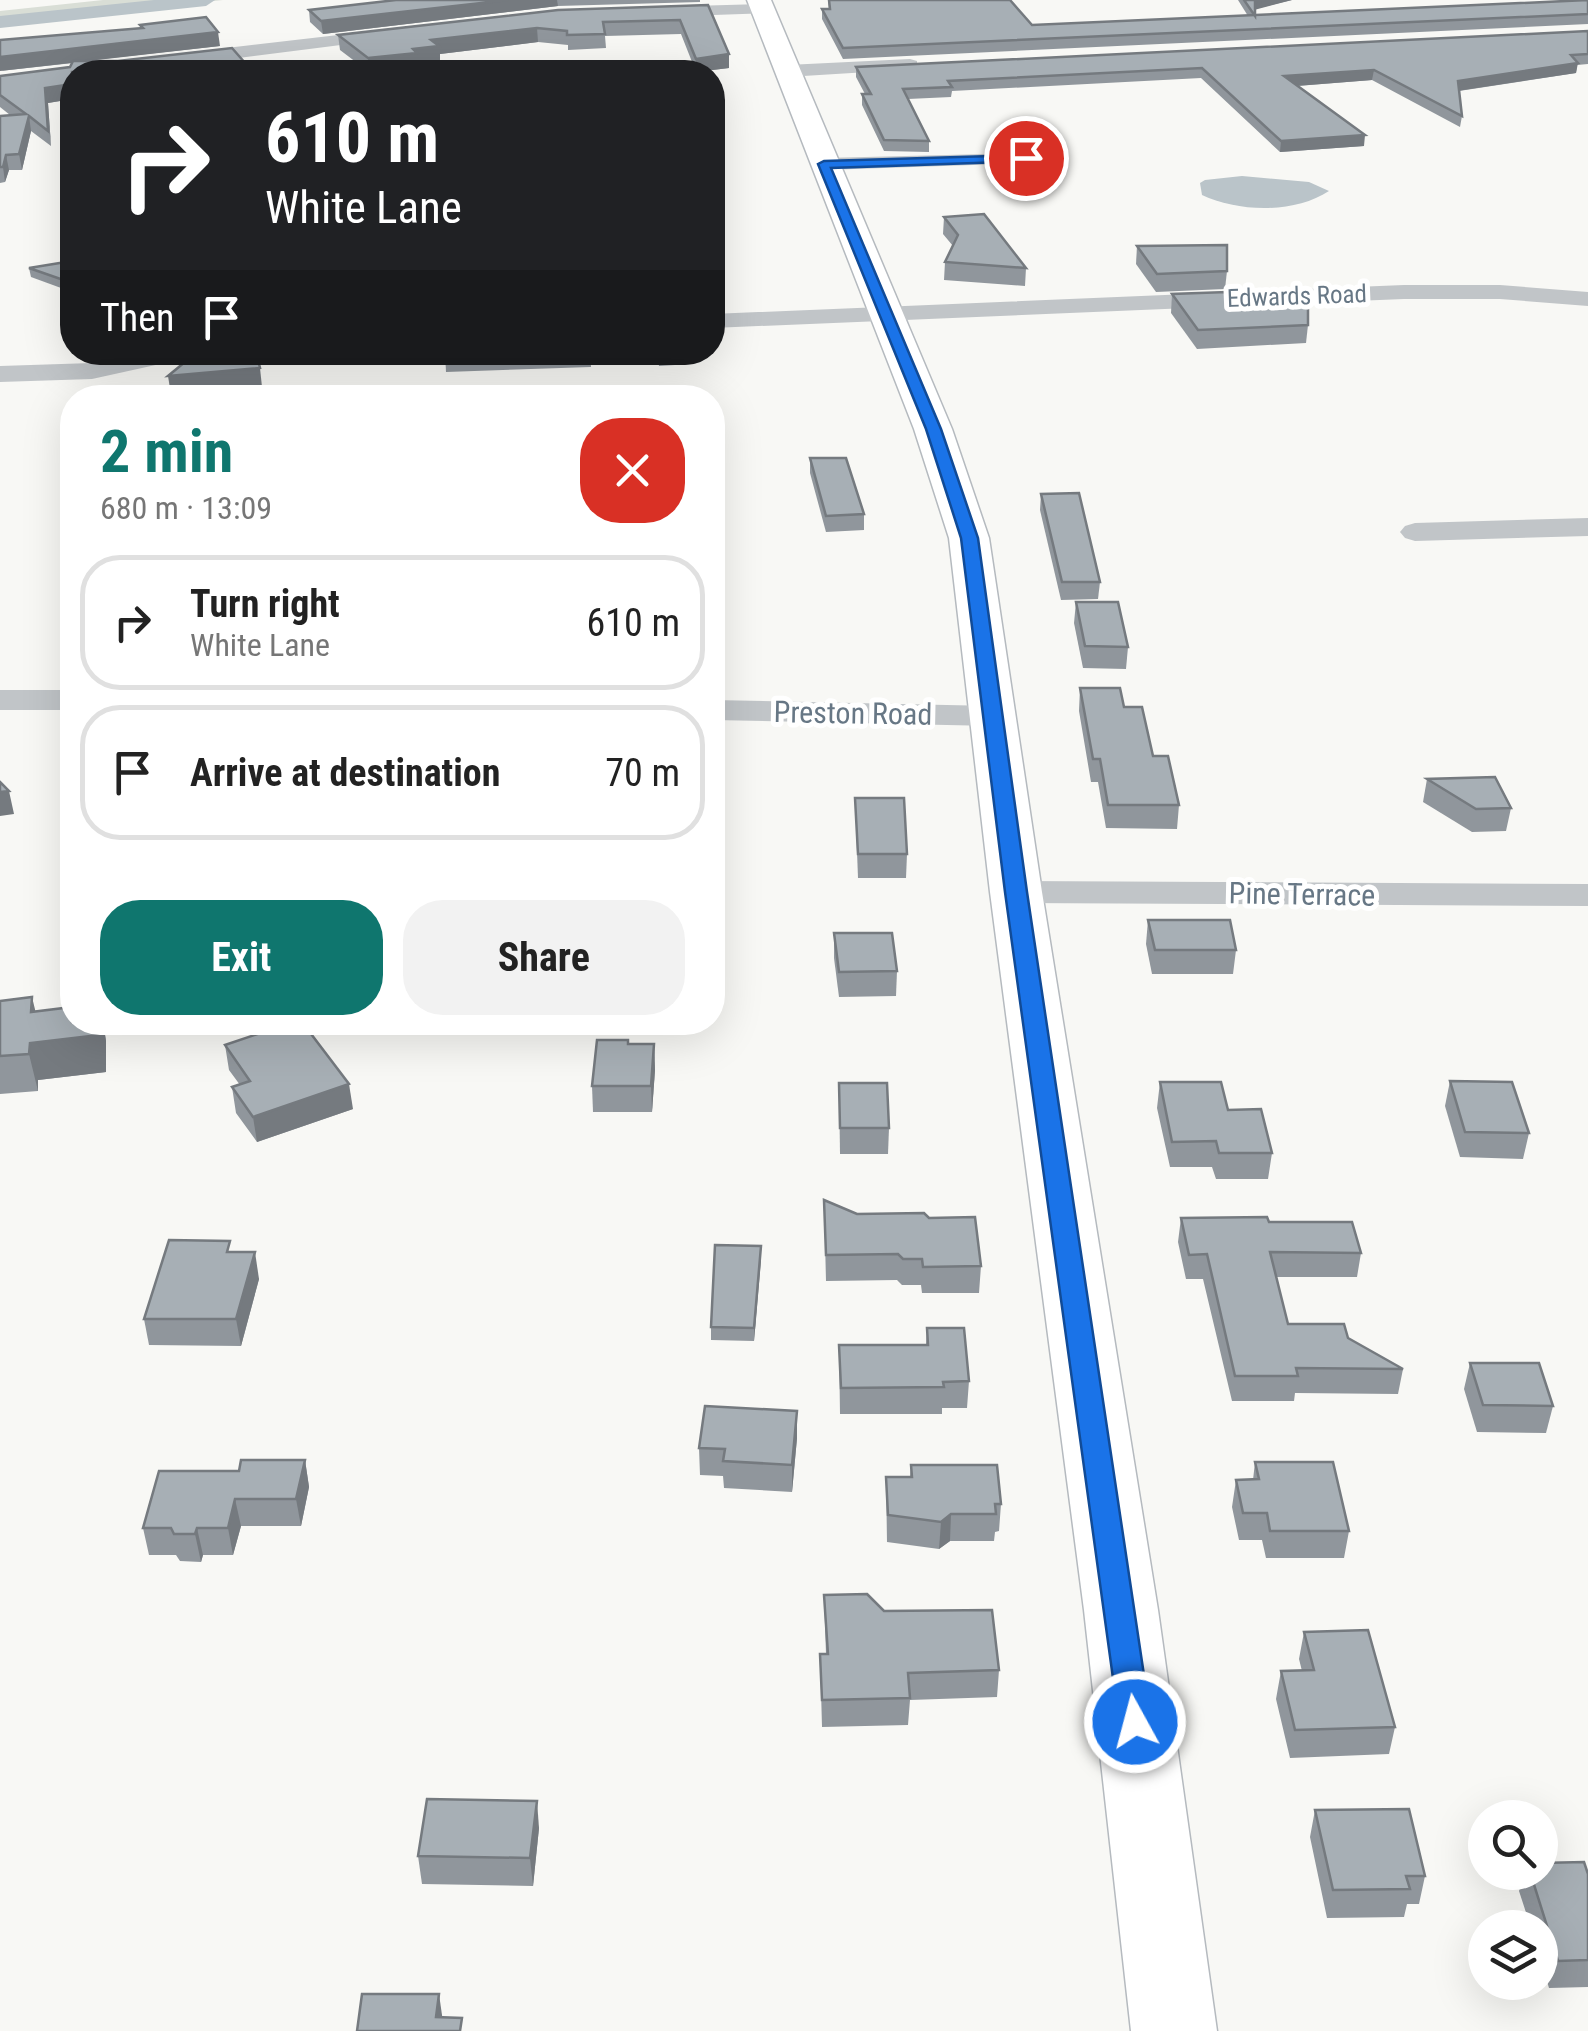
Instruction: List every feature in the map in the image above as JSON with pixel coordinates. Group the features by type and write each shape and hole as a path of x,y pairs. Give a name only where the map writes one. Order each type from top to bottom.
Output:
{"street":[{"path":"641,12 761,4 962,511 979,592 1016,892 1122,1610 1174,2031"},
{"path":"183,60 288,53 419,31"},
{"path":"788,71 933,64"},
{"path":"824,164 1026,158"},
{"name":"Edwards Road","path":"725,320 1404,292 1588,298"},
{"path":"0,374 92,371 120,365"},
{"path":"1415,532 1588,527"},
{"path":"0,700 60,700"},
{"name":"Preston Road","path":"725,710 994,716"},
{"name":"Pine Terrace","path":"1016,892 1588,895"}],"shaded area":[{"path":"103,0 223,0 0,24 0,11"},
{"path":"1242,176 1309,182 1329,191 1299,204 1266,208 1232,205 1202,195 1200,183 1205,180"}],"building":[{"path":"396,0 508,0 321,21 309,10"},
{"path":"829,0 1010,0 1032,25 1588,0 1588,14 843,48 822,9 830,9"},
{"path":"1244,0 1265,0 1255,2 1255,16"},
{"path":"708,5 729,54 696,59 680,20 603,22 605,34 567,35 567,31 537,28 431,40 439,46 413,49 417,53 368,58 338,35 558,10"},
{"path":"206,17 218,32 0,57 0,40 143,28 140,25"},
{"path":"1588,31 1588,54 1571,55 1578,63 1458,81 1462,116 1374,70 1284,76 1365,135 1281,141 1202,68 948,81 952,87 903,89 929,141 884,140 862,94 871,94 856,67"},
{"path":"232,48 242,60 127,60"},
{"path":"60,68 60,86 45,88 48,131 29,116 19,154 6,155 3,167 0,116 26,114 0,95 0,76"},
{"path":"984,214 1026,268 945,262 958,235 944,217"},
{"path":"1227,245 1227,271 1157,274 1137,246"},
{"path":"60,263 60,279 29,268"},
{"path":"1227,292 1227,299 1308,301 1308,325 1198,330 1172,294"},
{"path":"181,365 260,368 168,376"},
{"path":"810,458 846,458 864,514 826,516"},
{"path":"1079,493 1100,582 1062,582 1041,494"},
{"path":"1076,602 1118,602 1128,647 1085,646"},
{"path":"1080,688 1120,688 1124,707 1142,707 1153,756 1168,756 1179,805 1108,805 1100,759 1093,759"},
{"path":"1495,777 1511,808 1476,809 1427,779"},
{"path":"855,798 904,798 907,854 858,854"},
{"path":"1148,920 1230,920 1236,950 1155,950"},
{"path":"834,933 892,933 897,971 839,972"},
{"path":"32,997 31,1012 60,1008 60,1035 99,1035 30,1043 29,1054 0,1056 0,1001"},
{"path":"255,1035 312,1035 349,1084 253,1117 232,1087 250,1081 225,1045"},
{"path":"597,1040 654,1044 651,1086 592,1086"},
{"path":"1450,1081 1512,1082 1529,1133 1465,1132"},
{"path":"1160,1082 1221,1082 1228,1110 1261,1109 1272,1153 1219,1153 1216,1141 1172,1142"},
{"path":"839,1083 887,1083 889,1128 840,1128"},
{"path":"824,1200 857,1214 975,1217 981,1266 923,1267 922,1259 903,1259 898,1254 826,1255"},
{"path":"1267,1217 1269,1222 1352,1222 1361,1253 1270,1252 1288,1324 1344,1324 1348,1338 1403,1369 1296,1368 1298,1376 1235,1376 1207,1254 1189,1255 1181,1218"},
{"path":"169,1240 230,1241 227,1252 255,1252 236,1319 144,1319"},
{"path":"715,1245 761,1246 754,1328 711,1327"},
{"path":"927,1328 964,1328 969,1381 943,1382 944,1387 841,1388 839,1345 928,1345"},
{"path":"1470,1363 1539,1363 1553,1406 1483,1405"},
{"path":"705,1406 797,1411 792,1465 723,1461 725,1449 699,1448"},
{"path":"241,1460 305,1460 296,1499 235,1499 228,1528 197,1528 195,1534 174,1534 171,1528 143,1528 159,1471 239,1471"},
{"path":"1255,1462 1333,1462 1349,1531 1270,1531 1267,1513 1243,1513 1236,1480 1259,1479"},
{"path":"911,1465 997,1465 1001,1504 995,1504 996,1514 951,1514 941,1522 888,1515 886,1477 912,1477"},
{"path":"867,1594 884,1611 992,1610 999,1670 908,1673 910,1698 822,1700 820,1654 828,1654 824,1595"},
{"path":"1368,1630 1395,1727 1295,1730 1281,1671 1314,1670 1304,1632"},
{"path":"427,1799 537,1801 530,1858 418,1856"},
{"path":"1409,1809 1425,1876 1406,1876 1410,1889 1333,1890 1315,1810"},
{"path":"1584,1862 1588,1874 1588,1960 1558,1961 1558,1910 1542,1910 1536,1890 1558,1890 1558,1863"},
{"path":"362,1994 439,1994 436,2017 462,2018 460,2031 357,2031"}],"waterway":[{"path":"0,22 206,0"}],"route":[{"path":"1026,158 824,164 933,429 970,538 1016,892 1122,1610 1135,1722"}]}
